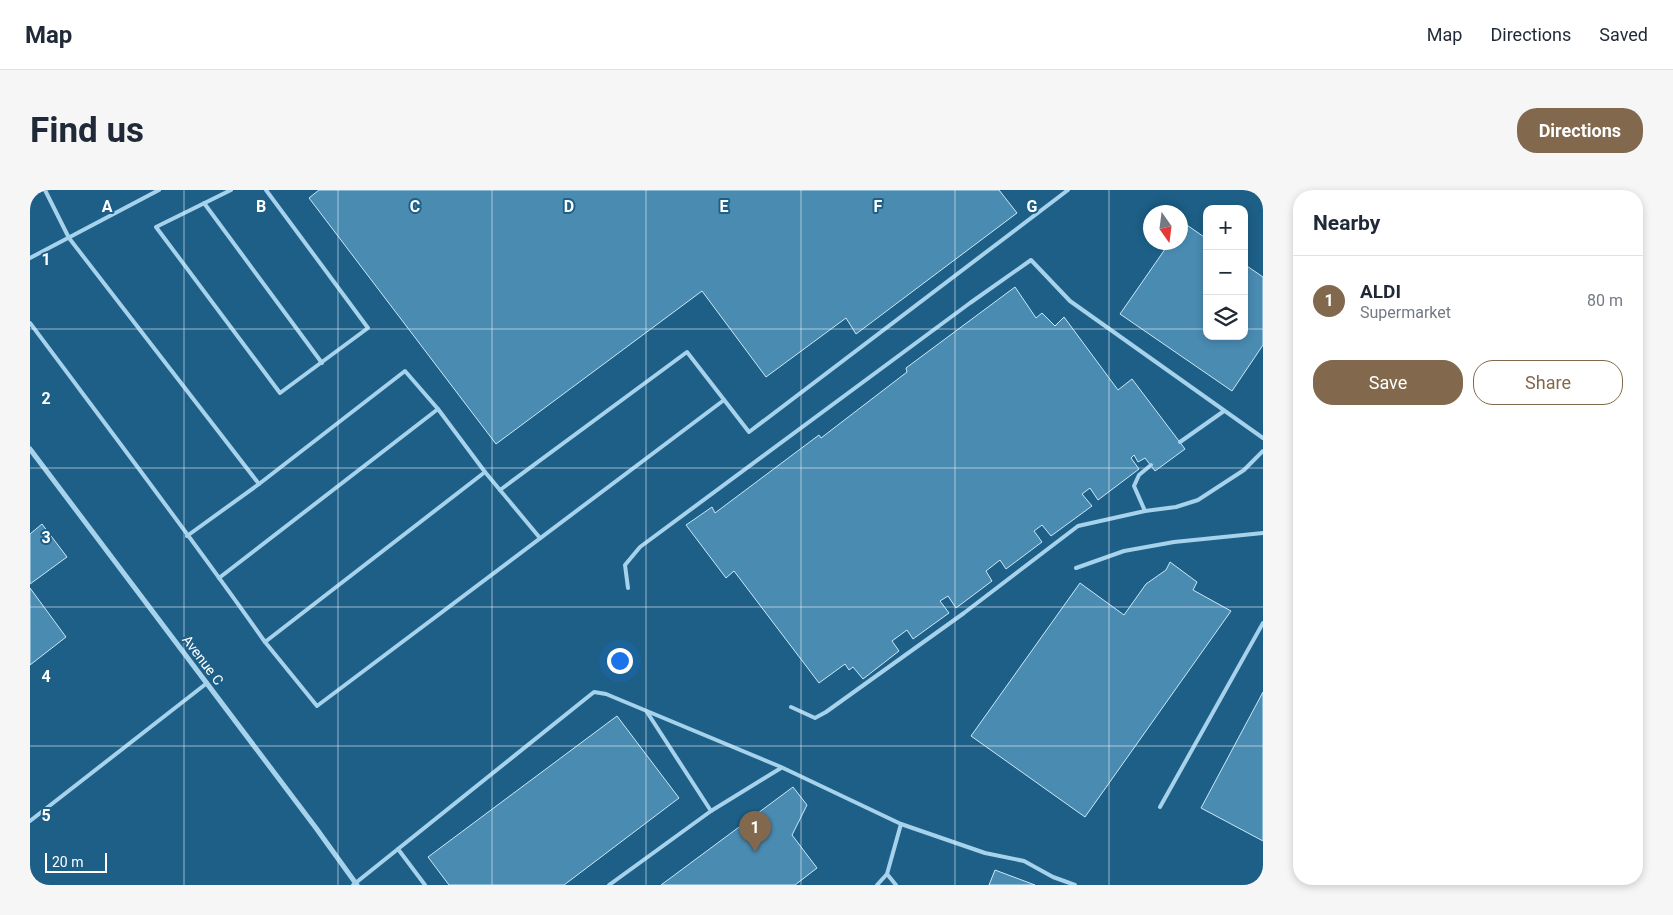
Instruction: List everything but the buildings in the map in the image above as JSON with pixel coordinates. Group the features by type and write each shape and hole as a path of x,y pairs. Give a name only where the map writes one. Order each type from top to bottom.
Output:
{"street":[{"name":"Avenue C","path":"30,449 207,683 355,884"}],"lane":[{"path":"45,190 69,238 259,484"},
{"path":"30,258 159,190"},
{"path":"231,190 156,227 280,393 368,328 266,190"},
{"path":"500,490 687,352 749,432 1068,190"},
{"path":"204,203 322,363"},
{"path":"628,588 625,565 640,547 1030,260 1070,301 1263,438"},
{"path":"30,323 220,578 265,642 317,706 724,400"},
{"path":"187,536 259,484 405,371 438,409 485,472 540,538"},
{"path":"220,578 438,409"},
{"path":"1180,442 1224,411"},
{"path":"791,707 815,718 826,712 964,613 1078,526 1145,511 1176,507 1198,500 1244,470 1263,451"},
{"path":"1145,511 1134,486 1139,475 1151,466"},
{"path":"265,642 485,472"},
{"path":"1076,568 1124,551 1174,542 1263,533"},
{"path":"1160,807 1263,623"},
{"path":"30,821 207,683"},
{"path":"355,884 594,692 606,694 781,768 901,824 985,853 1024,861 1053,877 1075,885"},
{"path":"647,712 711,811"},
{"path":"609,885 711,811 781,768"},
{"path":"877,885 886,874 901,824"},
{"path":"398,849 425,885"},
{"path":"886,874 896,885"}],"place":[{"name":"ALDI","path":"755,852"}]}
